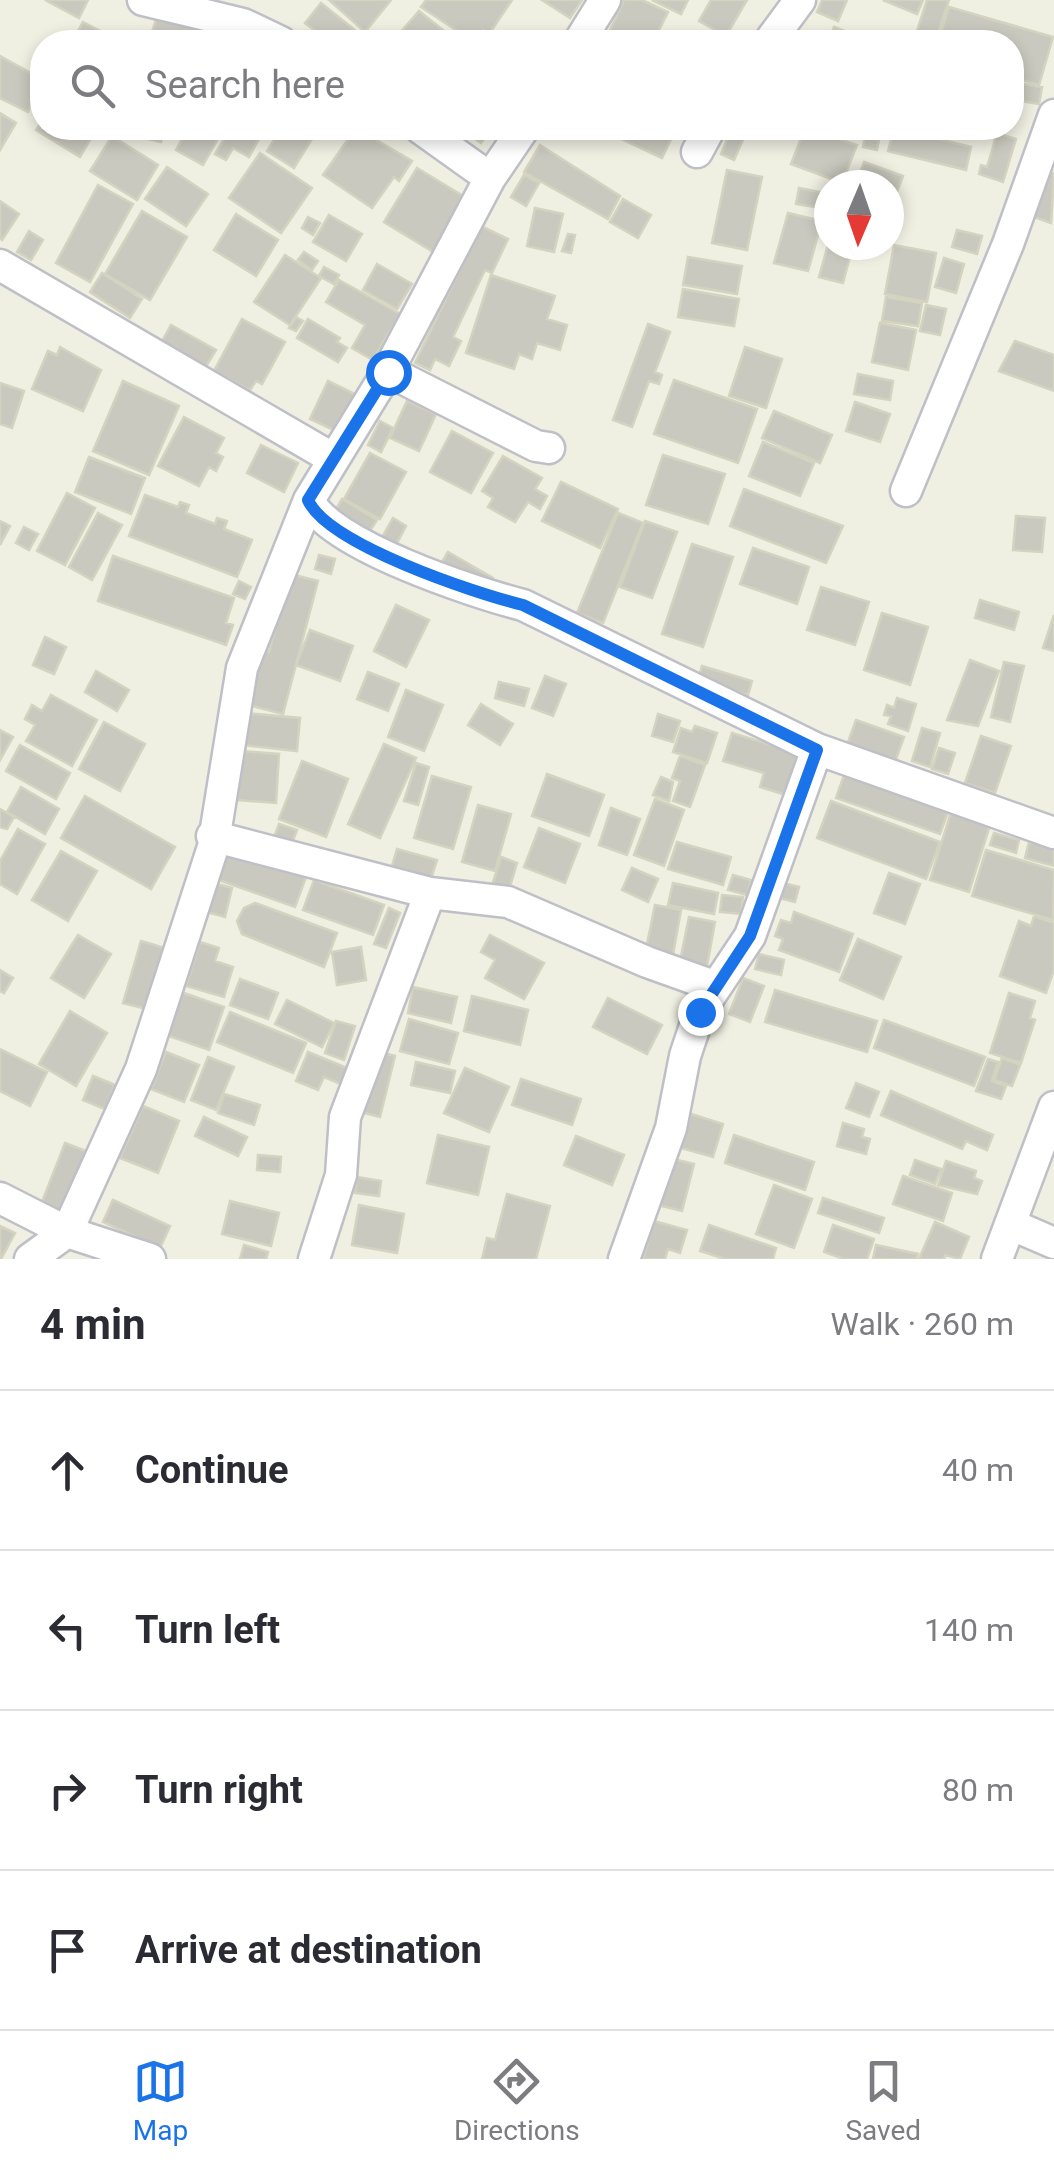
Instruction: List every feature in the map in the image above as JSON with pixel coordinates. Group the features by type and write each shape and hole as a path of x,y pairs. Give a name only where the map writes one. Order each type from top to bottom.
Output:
{"street":[{"path":"143,0 256,30"},
{"path":"586,30 605,0"},
{"path":"778,30 800,0"},
{"path":"906,491 1008,244 1054,115"},
{"path":"437,140 490,178"},
{"path":"30,1259 67,1232 141,1070 213,848 242,668 308,500 388,372 490,178 516,140"},
{"path":"0,265 332,458"},
{"path":"388,372 536,446 549,448"},
{"path":"308,500 316,518 353,541 482,595 523,605 817,750 1054,832"},
{"path":"624,1259 671,1128 685,1056 714,986 750,936 817,750"},
{"path":"212,836 430,893 508,902 646,962 714,986"},
{"path":"314,1259 341,1175 345,1117 430,893"},
{"path":"997,1259 1054,1107"},
{"path":"0,1198 67,1232 150,1259"},
{"path":"1010,1224 1054,1243"}],"building":[{"path":"45,0 88,0 79,18"},
{"path":"329,0 391,0 363,30"},
{"path":"426,0 512,0 492,30 456,30 421,7"},
{"path":"542,0 582,0 570,18"},
{"path":"624,0 642,0 668,12 659,30 610,30"},
{"path":"652,0 688,0 681,14"},
{"path":"711,0 747,0 730,30 715,30 699,21"},
{"path":"822,0 847,0 838,21 817,12"},
{"path":"883,0 923,0 917,14"},
{"path":"927,0 949,0 939,30 917,30"},
{"path":"321,3 355,30 314,30 305,23"},
{"path":"949,7 1053,37 1039,85 1024,81 1024,30 942,30"},
{"path":"419,11 443,30 402,30"},
{"path":"157,16 195,27 194,30 153,30"},
{"path":"83,22 98,30 79,30"},
{"path":"0,56 30,72 30,107 28,112 0,98"},
{"path":"1024,84 1042,87 1039,104 1024,102"},
{"path":"0,113 16,123 0,150"},
{"path":"52,140 90,140 80,157"},
{"path":"109,140 118,140 158,165 137,200 90,171"},
{"path":"181,140 217,140 203,165 176,150"},
{"path":"224,140 258,140 249,157 233,148 226,160 215,154"},
{"path":"274,140 311,140 294,168 267,151"},
{"path":"348,140 376,140 412,161 399,181 394,177 372,208 323,175"},
{"path":"623,140 671,140 662,158"},
{"path":"727,140 743,140 734,160 721,154"},
{"path":"800,140 842,140 857,145 847,170 814,173 791,164"},
{"path":"864,140 879,140 877,150 863,147"},
{"path":"891,140 943,140 971,147 966,170 888,151"},
{"path":"995,140 1016,140 1003,182 979,174 981,165 987,167"},
{"path":"540,145 620,196 608,219 524,172"},
{"path":"260,153 312,188 281,233 229,198"},
{"path":"864,162 886,170 861,170"},
{"path":"167,167 208,194 186,226 145,199"},
{"path":"417,168 468,199 435,253 384,222"},
{"path":"727,170 762,177 747,250 712,243"},
{"path":"1050,172 1054,174 1051,223 1034,217"},
{"path":"524,175 539,183 526,206 511,197"},
{"path":"98,185 133,204 90,282 56,263"},
{"path":"799,188 814,191 814,207 796,204"},
{"path":"623,199 651,215 638,238 610,222"},
{"path":"0,201 19,214 2,240 0,238"},
{"path":"535,208 563,214 554,252 527,246"},
{"path":"142,211 187,237 150,300 105,274"},
{"path":"788,213 814,219 814,250 808,271 774,263"},
{"path":"236,214 278,240 256,276 214,250"},
{"path":"329,215 362,234 346,261 313,242"},
{"path":"308,217 320,223 313,235 302,228"},
{"path":"481,226 508,239 492,273 485,270 453,337 461,341 449,366 435,359 430,370 415,363"},
{"path":"957,230 982,236 977,254 952,247"},
{"path":"29,231 43,240 31,260 17,252"},
{"path":"568,234 575,235 571,253 562,251"},
{"path":"904,247 936,253 927,302 885,294 891,260 904,260"},
{"path":"304,252 318,261 312,270 298,260"},
{"path":"285,255 321,278 290,325 254,302"},
{"path":"688,257 742,266 737,294 683,285"},
{"path":"944,258 964,264 956,293 935,287"},
{"path":"824,260 849,260 843,283 819,277"},
{"path":"377,264 412,284 397,309 363,290"},
{"path":"324,267 339,275 334,284 319,276"},
{"path":"102,273 142,299 130,318 90,292"},
{"path":"491,275 555,296 547,319 567,325 560,350 537,343 532,359 519,354 514,369 466,353"},
{"path":"339,280 400,314 373,360 352,348 365,325 326,302"},
{"path":"683,289 739,299 734,326 678,317"},
{"path":"886,297 922,303 918,326 882,321"},
{"path":"926,305 946,309 940,335 920,331"},
{"path":"296,317 303,321 296,331 289,328"},
{"path":"242,319 285,342 262,384 256,381 250,390 214,371"},
{"path":"308,319 340,338 337,342 347,348 338,362 297,338"},
{"path":"880,323 916,330 908,370 872,362"},
{"path":"648,324 670,332 655,372 662,375 659,384 649,381 632,427 613,420"},
{"path":"171,325 216,350 205,368 161,343"},
{"path":"1015,341 1054,355 1054,391 999,371"},
{"path":"60,347 101,370 83,411 32,389 48,351 57,355"},
{"path":"745,347 782,359 766,408 729,396"},
{"path":"858,374 893,381 890,400 854,394"},
{"path":"674,380 757,409 738,463 654,434"},
{"path":"123,381 179,406 149,475 93,451"},
{"path":"328,381 357,395 338,432 310,419"},
{"path":"0,383 24,391 12,428 0,424"},
{"path":"407,401 436,414 419,451 390,438"},
{"path":"855,402 890,414 880,442 846,431"},
{"path":"774,411 832,435 820,463 762,438"},
{"path":"184,417 224,438 216,453 223,457 216,471 209,467 199,486 158,466"},
{"path":"380,421 393,428 381,452 368,445"},
{"path":"452,431 493,453 471,493 430,472"},
{"path":"763,442 814,463 800,496 749,476"},
{"path":"261,445 298,463 284,492 247,473"},
{"path":"370,453 406,472 380,519 344,499"},
{"path":"663,455 725,474 708,524 646,505"},
{"path":"503,456 542,478 535,489 547,496 540,509 528,502 515,522 488,507 493,498 482,491"},
{"path":"89,457 145,478 131,514 75,492"},
{"path":"561,482 618,509 600,548 542,521"},
{"path":"744,489 843,526 826,563 730,526"},
{"path":"67,493 95,508 65,565 37,551"},
{"path":"145,495 178,507 180,502 189,505 186,513 215,524 217,518 227,521 224,529 252,540 237,577 129,536"},
{"path":"342,499 377,520 370,531 335,511"},
{"path":"98,513 122,525 92,580 69,567"},
{"path":"618,513 643,523 603,623 577,613"},
{"path":"1016,516 1045,518 1042,552 1013,550"},
{"path":"393,518 406,526 395,547 381,539"},
{"path":"0,521 10,526 0,545"},
{"path":"645,521 677,532 652,598 620,587"},
{"path":"24,527 38,534 29,550 16,543"},
{"path":"692,544 733,557 703,647 662,634"},
{"path":"753,548 809,567 797,604 740,584"},
{"path":"448,552 493,578 484,593 439,567"},
{"path":"319,555 335,559 331,574 315,569"},
{"path":"113,556 234,598 226,623 233,625 226,645 98,601"},
{"path":"290,574 318,581 283,714 245,704 259,650 269,652"},
{"path":"239,581 251,587 245,599 233,594"},
{"path":"821,587 869,602 855,645 807,630"},
{"path":"980,600 1019,612 1014,630 975,618"},
{"path":"396,605 429,620 406,667 374,651"},
{"path":"882,613 928,627 910,685 864,670"},
{"path":"1054,615 1054,651 1043,648"},
{"path":"310,630 353,646 340,681 296,665"},
{"path":"45,637 66,647 54,674 33,665"},
{"path":"970,660 999,671 978,726 947,720"},
{"path":"1004,662 1024,666 1010,722 991,717"},
{"path":"702,666 752,681 748,695 698,680"},
{"path":"96,671 129,690 117,711 85,692"},
{"path":"368,672 399,684 388,711 357,699"},
{"path":"545,676 566,684 553,716 532,708"},
{"path":"499,682 529,689 524,706 495,698"},
{"path":"406,690 443,705 424,751 388,737"},
{"path":"51,695 97,720 72,766 26,741 35,725 25,719 32,705 42,711"},
{"path":"897,698 916,704 908,731 888,724 891,716 884,715 887,705 894,708"},
{"path":"481,704 513,724 500,745 468,725"},
{"path":"245,713 300,718 297,751 242,745"},
{"path":"658,714 680,721 673,742 652,736"},
{"path":"856,720 904,737 895,762 847,745"},
{"path":"104,722 145,744 120,791 79,769"},
{"path":"695,726 717,733 707,763 673,752 681,728 692,732"},
{"path":"922,728 940,733 930,767 912,761"},
{"path":"0,730 13,737 0,760"},
{"path":"732,733 798,753 786,795 760,787 764,773 723,761"},
{"path":"981,736 1011,746 995,793 965,783"},
{"path":"384,744 416,758 380,838 348,824"},
{"path":"20,745 70,773 56,799 6,771"},
{"path":"939,748 955,753 948,774 932,769"},
{"path":"241,751 279,754 276,803 238,800"},
{"path":"680,756 705,765 690,807 673,801 680,781 672,778"},
{"path":"302,761 348,779 326,837 279,819"},
{"path":"416,763 429,767 418,805 404,801"},
{"path":"547,774 604,795 589,836 532,816"},
{"path":"844,775 948,812 940,834 836,798"},
{"path":"432,776 471,787 453,849 414,838"},
{"path":"661,777 673,782 669,801 653,795"},
{"path":"21,787 59,809 45,834 7,812"},
{"path":"85,796 175,847 151,889 61,838"},
{"path":"655,799 684,810 664,866 634,855"},
{"path":"831,801 940,842 926,879 817,838"},
{"path":"478,805 511,814 495,871 462,862"},
{"path":"611,808 640,819 627,855 599,845"},
{"path":"0,809 14,817 7,829 0,827"},
{"path":"951,812 990,825 969,892 930,880"},
{"path":"279,824 297,830 291,846 273,840"},
{"path":"539,828 580,844 565,883 524,867"},
{"path":"18,829 45,844 17,894 0,884 0,861"},
{"path":"994,833 1019,840 1016,853 990,845"},
{"path":"677,842 731,857 723,885 668,869"},
{"path":"1029,842 1054,848 1054,866 1025,858"},
{"path":"227,849 306,877 295,907 216,879"},
{"path":"397,849 437,860 429,885 390,873"},
{"path":"986,850 1054,870 1053,920 972,896"},
{"path":"61,851 97,871 68,921 32,900"},
{"path":"501,857 517,863 506,900 489,895"},
{"path":"632,868 658,879 648,902 622,890"},
{"path":"889,873 920,884 905,924 874,913"},
{"path":"733,875 751,880 747,895 728,890"},
{"path":"314,880 384,905 373,935 303,910"},
{"path":"775,881 799,887 795,902 771,896"},
{"path":"214,883 232,888 225,917 207,912"},
{"path":"673,883 718,893 714,914 668,905"},
{"path":"722,895 743,897 741,914 720,912"},
{"path":"255,903 337,933 324,967 242,934 237,921 244,908"},
{"path":"655,905 681,910 672,960 645,954"},
{"path":"389,908 400,913 386,948 374,944"},
{"path":"794,912 853,934 839,972 779,950 783,939 775,936 781,920 791,923"},
{"path":"1034,916 1054,923 1054,970 1046,993 1000,976 1019,921 1031,926"},
{"path":"689,917 715,922 707,966 680,961"},
{"path":"78,935 111,954 84,998 51,978"},
{"path":"490,935 544,963 524,999 485,978 495,960 481,952"},
{"path":"858,939 901,957 883,999 840,980"},
{"path":"141,941 165,948 147,1009 123,1003"},
{"path":"200,942 219,948 215,961 233,967 224,997 186,986"},
{"path":"361,947 366,980 337,985 332,952"},
{"path":"759,954 784,960 781,975 755,969"},
{"path":"0,970 13,978 4,993 0,991"},
{"path":"743,978 764,986 750,1022 729,1014"},
{"path":"240,979 278,993 268,1019 230,1005"},
{"path":"413,987 457,997 451,1023 408,1013"},
{"path":"775,990 877,1021 867,1052 765,1022"},
{"path":"181,992 224,1007 209,1050 166,1035"},
{"path":"1009,993 1035,1001 1030,1018 1035,1020 1021,1063 990,1053"},
{"path":"472,996 528,1010 520,1045 464,1031"},
{"path":"608,998 662,1025 647,1054 593,1027"},
{"path":"287,1000 334,1023 322,1047 275,1024"},
{"path":"70,1011 107,1033 76,1086 39,1064"},
{"path":"230,1012 306,1043 293,1073 217,1042"},
{"path":"409,1019 458,1033 449,1064 400,1051"},
{"path":"884,1020 985,1057 974,1086 874,1048"},
{"path":"336,1021 355,1026 344,1060 325,1053"},
{"path":"0,1049 47,1072 30,1106 0,1091"},
{"path":"376,1051 395,1056 380,1117 361,1112"},
{"path":"166,1052 199,1065 184,1102 151,1089"},
{"path":"308,1052 347,1068 341,1084 324,1077 318,1090 296,1081"},
{"path":"208,1057 234,1067 216,1110 191,1100"},
{"path":"1002,1058 1020,1065 1012,1086 994,1080"},
{"path":"988,1059 998,1062 992,1081 1006,1086 1001,1099 976,1091"},
{"path":"416,1062 455,1071 450,1093 411,1085"},
{"path":"465,1068 509,1087 489,1132 444,1113"},
{"path":"93,1076 115,1085 105,1109 83,1100"},
{"path":"521,1079 581,1099 572,1125 512,1105"},
{"path":"856,1083 879,1092 869,1117 846,1108"},
{"path":"891,1091 993,1135 987,1150 966,1141 962,1149 881,1115"},
{"path":"224,1094 260,1105 254,1125 218,1113"},
{"path":"143,1106 179,1121 158,1173 120,1158"},
{"path":"691,1114 723,1124 713,1157 681,1148"},
{"path":"204,1117 247,1137 238,1156 195,1136"},
{"path":"843,1123 864,1129 862,1137 870,1139 866,1154 837,1146"},
{"path":"438,1135 489,1147 478,1195 427,1183"},
{"path":"734,1135 814,1162 805,1190 725,1163"},
{"path":"576,1136 624,1155 612,1185 564,1165"},
{"path":"65,1143 86,1151 60,1215 40,1207"},
{"path":"258,1155 281,1157 280,1172 257,1170"},
{"path":"669,1158 694,1164 682,1211 658,1205"},
{"path":"915,1160 941,1169 935,1184 910,1175"},
{"path":"946,1161 976,1171 974,1178 982,1181 977,1194 938,1185"},
{"path":"903,1176 952,1193 943,1221 893,1204"},
{"path":"357,1177 381,1181 379,1196 355,1193"},
{"path":"774,1185 812,1199 794,1248 756,1234"},
{"path":"507,1194 550,1206 536,1259 482,1259 487,1238 495,1240"},
{"path":"823,1198 884,1218 879,1233 818,1213"},
{"path":"113,1200 170,1226 160,1248 103,1222"},
{"path":"230,1201 279,1213 271,1246 222,1234"},
{"path":"359,1205 404,1214 397,1253 352,1245"},
{"path":"654,1221 687,1230 680,1253 668,1249 665,1259 643,1259"},
{"path":"935,1222 969,1237 960,1259 945,1255 944,1259 919,1259"},
{"path":"709,1225 776,1248 773,1259 725,1259 700,1251"},
{"path":"833,1225 874,1239 867,1259 844,1259 824,1252"},
{"path":"0,1226 15,1233 1,1259 0,1259"},
{"path":"244,1245 268,1252 266,1259 240,1259"},
{"path":"876,1245 918,1254 916,1259 873,1259"}],"route":[{"path":"388,372 308,500 316,518 353,541 482,595 523,605 817,750 750,936 700,1012"}]}
